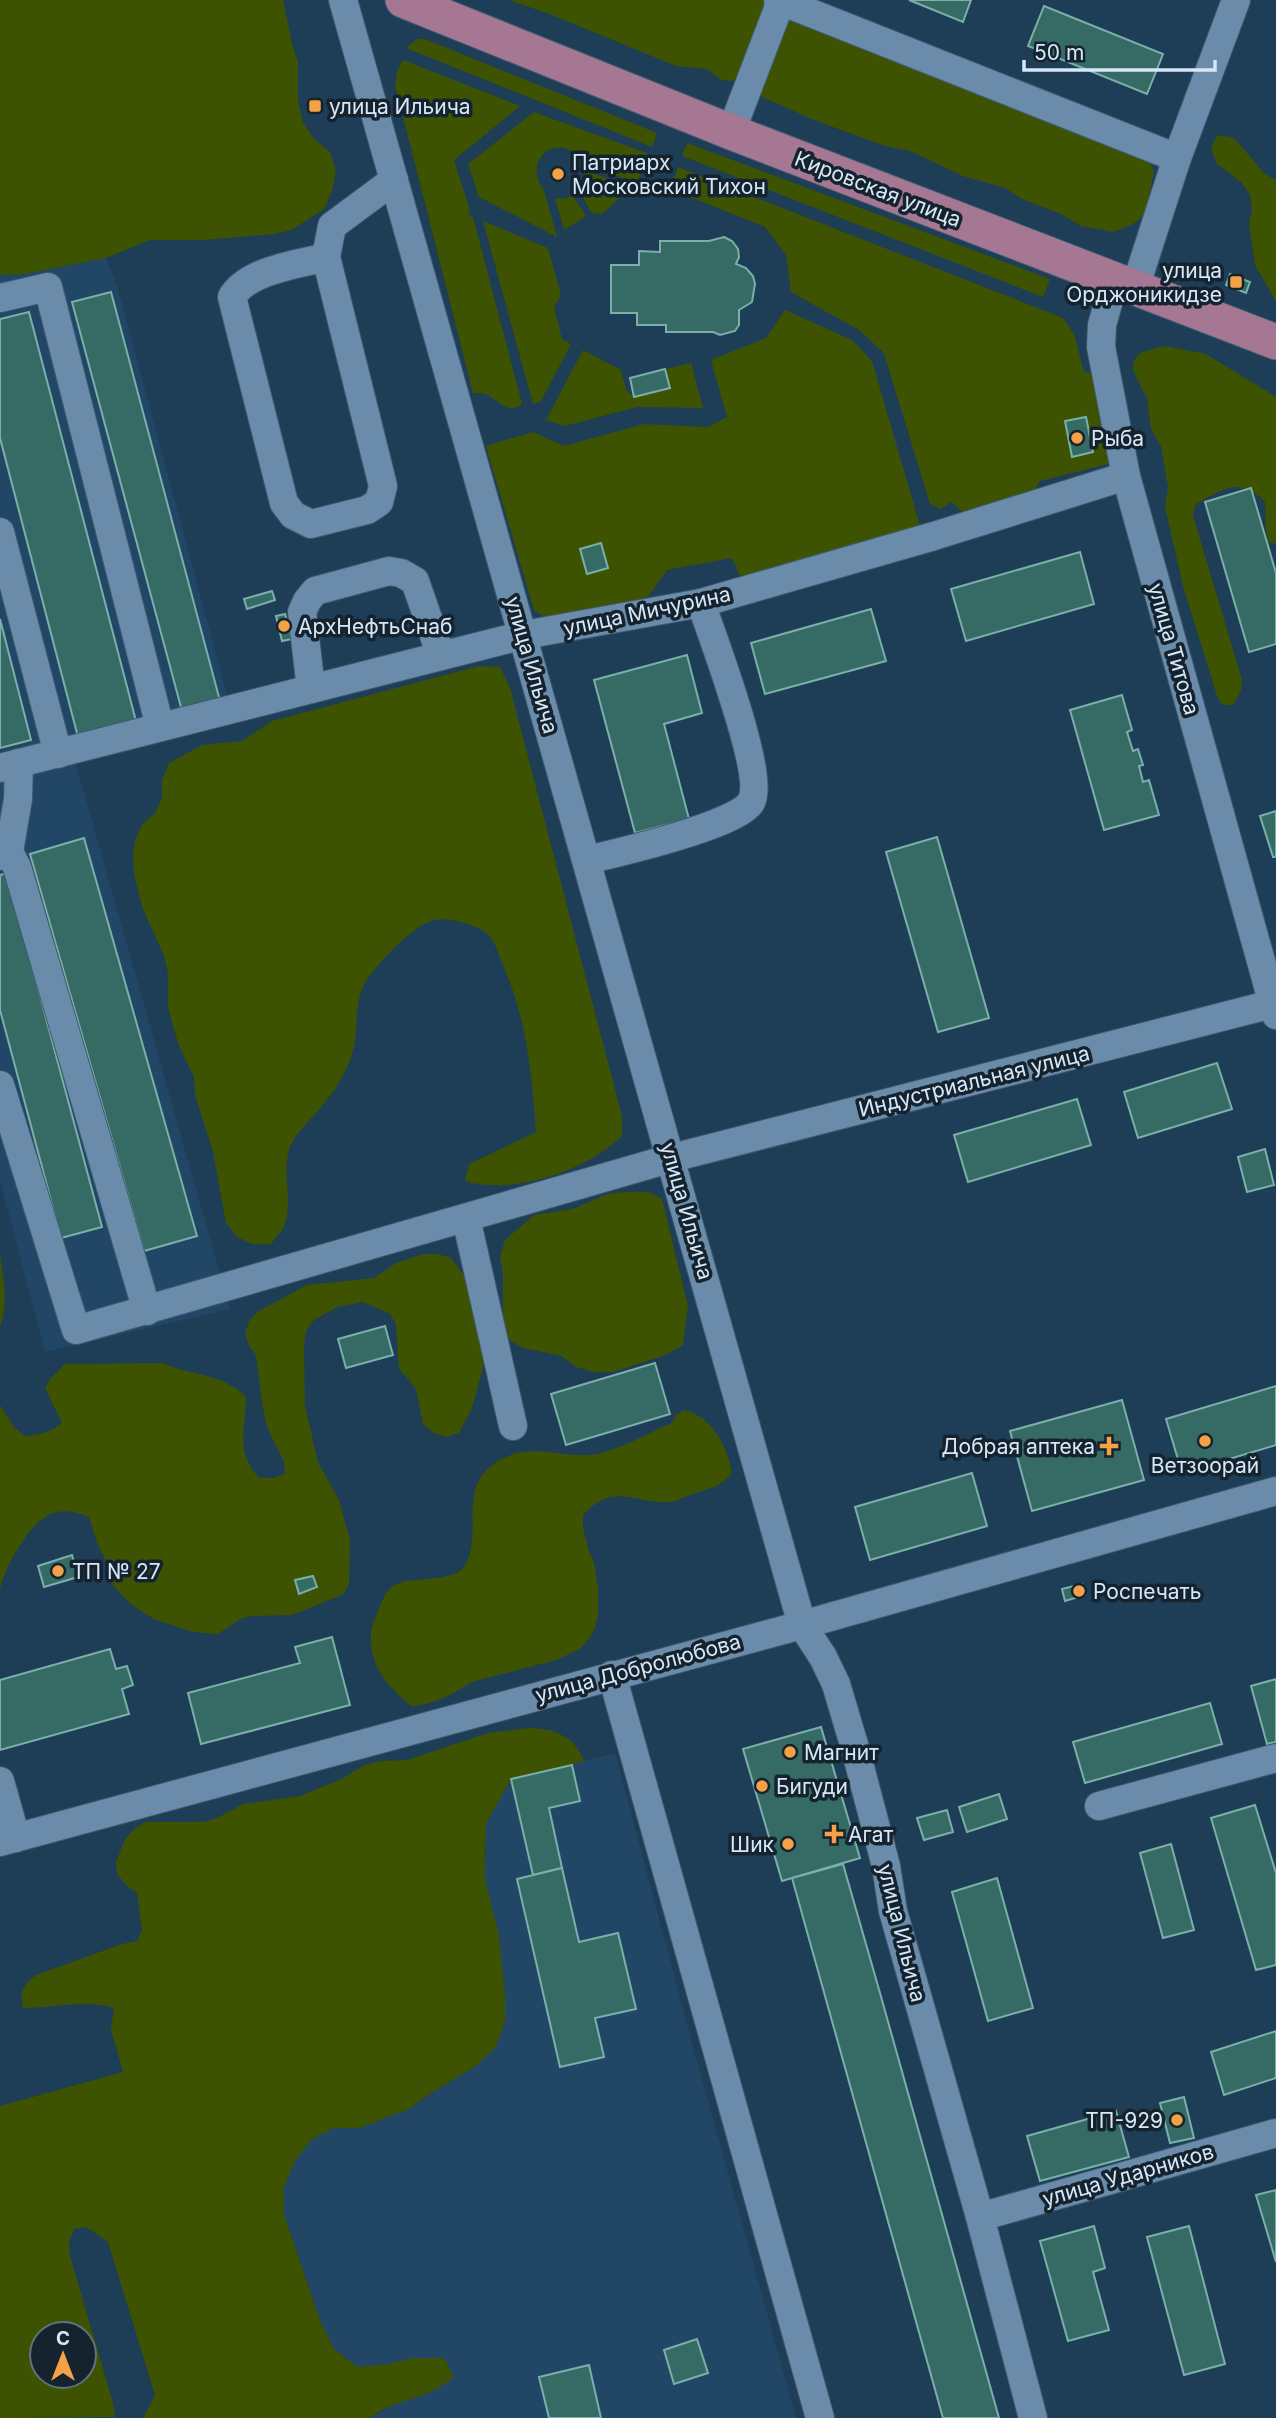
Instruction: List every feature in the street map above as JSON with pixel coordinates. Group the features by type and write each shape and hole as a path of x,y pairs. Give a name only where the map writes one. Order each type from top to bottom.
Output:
{"main road":[{"name":"Кировская улица","path":"403,0 731,132 1276,342"}],"street":[{"name":"улица Ильича","path":"343,0 802,1625 823,1657 836,1684 855,1748 886,1866 893,1911 980,2217 1033,2418"},
{"path":"1125,284 1177,158 1236,0"},
{"path":"731,132 780,1 1177,158"},
{"path":"326,257 252,277 237,288 232,297 284,503 293,515 311,524 367,510 379,502 383,486 326,257 332,226 394,180"},
{"name":"улица Титова","path":"1125,284 1102,325 1101,347 1126,476 1275,1008"},
{"path":"0,298 48,287 160,727"},
{"name":"улица Мичурина","path":"9,766 524,635 701,603 934,536 1126,476"},
{"path":"0,532 58,754"},
{"path":"311,689 302,612 307,601 315,590 389,571 401,573 415,581 441,656"},
{"path":"587,860 632,850 735,816 751,802 755,782 741,725 701,603"},
{"path":"9,766 18,799 4,854 17,867 146,1311"},
{"name":"Индустриальная улица","path":"0,1085 76,1330 672,1158 1275,1008"},
{"path":"466,1218 513,1426"},
{"name":"улица Добролюбова","path":"8,1840 802,1625 1276,1491"},
{"path":"611,1675 820,2418"},
{"path":"1099,1806 1276,1758"},
{"path":"0,1781 8,1840"},
{"name":"улица Ударников","path":"980,2217 1276,2133"}],"shaded area":[{"path":"106,258 118,289 233,718 75,761 230,1309 45,1352 0,1180 0,275 25,274"},
{"path":"615,1753 796,2418 370,2418 402,2400 428,2393 454,2378 413,2358 358,2367 334,2349 321,2323 284,2214 284,2187 295,2161 311,2139 334,2128 359,2128 409,2109 477,2065 505,1994 499,1936 485,1879 486,1824 511,1779"}],"green space":[{"path":"0,0 283,0 298,62 298,102 303,122 314,139 330,152 336,171 332,191 324,209 292,230 273,234 204,240 150,240 106,258 25,274 0,275"},
{"path":"509,0 769,0 741,76 732,81 721,80 707,69 676,66"},
{"path":"791,16 1149,160 1154,171 1147,207 1142,217 1113,232 1081,226 1063,215 1022,199 1005,188 963,176 910,151 885,146 814,120 762,97 759,88 782,23"},
{"path":"417,39 425,39 657,133 652,147 406,48"},
{"path":"403,60 520,106 454,160 470,210 468,215 473,217 522,404 516,407 507,407 490,396 473,393 395,85 397,71"},
{"path":"534,112 649,154 637,182 587,167 567,149 554,148 547,151 538,162 537,176 544,190 557,237 479,197 468,164"},
{"path":"1217,135 1234,138 1265,174 1276,180 1276,301 1255,265 1249,224 1252,210 1250,195 1242,183 1217,164 1211,148"},
{"path":"687,143 1050,279 1043,297 682,156"},
{"path":"678,167 1063,318 1074,334 1084,372 1094,373 1116,462 1040,481 1033,492 972,512 963,512 951,502 941,509 930,504 884,353 859,330 791,292 786,255 765,227 670,189"},
{"path":"584,170 631,187 602,214 592,213 578,190 584,180"},
{"path":"572,195 586,216 564,230 555,198 564,199"},
{"path":"483,221 548,248 561,295 554,307 562,339 571,344 541,401 533,404"},
{"path":"785,310 852,340 872,361 921,529 742,581 732,558 667,570 648,597 571,616 543,616 534,610 486,446 533,432 564,446 644,424 708,427 727,417 711,360 766,338"},
{"path":"1165,346 1206,354 1276,397 1276,544 1269,542 1266,532 1265,502 1247,489 1239,487 1222,490 1196,504 1193,515 1242,680 1241,691 1233,705 1222,705 1217,696 1183,586 1165,507 1168,487 1161,446 1151,429 1147,399 1133,370 1134,360 1142,352"},
{"path":"583,350 621,370 626,390 634,397 669,388 665,369 691,363 703,408 637,407 565,426 546,420"},
{"path":"479,666 500,667 510,688 622,1116 622,1136 590,1159 548,1177 505,1185 465,1181 469,1164 536,1132 530,1070 519,1009 492,941 485,932 473,926 451,920 435,920 417,929 395,947 363,987 348,1065 332,1093 290,1147 287,1167 288,1207 284,1227 271,1244 252,1244 237,1237 226,1223 213,1152 195,1095 194,1077 179,1046 168,1008 168,973 164,956 143,909 134,875 135,840 142,825 155,813 162,797 162,780 169,763 202,745 242,741 272,721"},
{"path":"649,1192 662,1199 688,1306 683,1345 666,1355 613,1372 594,1372 576,1367 562,1356 523,1348 509,1340 503,1325 503,1274 500,1257 505,1240 534,1215 573,1209 607,1194"},
{"path":"0,1253 5,1300 0,1327"},
{"path":"424,1254 451,1258 469,1282 483,1353 483,1367 472,1408 459,1433 446,1437 434,1433 423,1424 416,1389 399,1368 396,1324 390,1314 363,1302 337,1307 314,1320 306,1331 305,1406 318,1462 339,1500 350,1540 349,1583 344,1594 292,1615 240,1619 218,1634 193,1632 154,1619 132,1605 114,1587 109,1577 108,1565 97,1543 89,1517 67,1511 49,1515 34,1526 11,1560 0,1589 0,1405 13,1426 24,1436 39,1434 62,1423 45,1388 65,1364 163,1363 227,1383 246,1397 243,1439 246,1458 251,1468 259,1478 273,1478 285,1474 284,1462 267,1427 256,1355 249,1346 245,1333 249,1321 257,1312 307,1285 374,1278 396,1263"},
{"path":"684,1410 702,1418 717,1434 727,1453 732,1473 716,1486 673,1502 615,1496 594,1505 583,1515 583,1528 598,1587 598,1615 595,1628 580,1649 556,1660 472,1682 427,1704 411,1706 395,1691 377,1666 371,1646 372,1628 382,1601 388,1591 397,1584 445,1577 461,1570 466,1564 471,1551 474,1496 485,1471 498,1461 523,1452 585,1455 605,1452 672,1423 676,1415"},
{"path":"528,1728 562,1735 575,1745 584,1761 511,1779 486,1824 485,1879 499,1936 505,1994 505,2021 496,2047 477,2065 409,2109 359,2128 334,2128 312,2139 295,2161 284,2187 284,2215 321,2323 334,2349 358,2367 413,2358 444,2358 454,2378 370,2418 143,2418 155,2395 108,2242 86,2227 74,2229 69,2241 70,2256 89,2320 28,2320 28,2390 98,2390 98,2352 115,2417 0,2418 0,2106 123,2072 111,2030 114,2008 80,2004 23,2008 22,1993 25,1986 36,1975 137,1941 142,1930 137,1893 117,1874 116,1862 125,1839 145,1822 203,1822 243,1804 301,1796 341,1779 365,1765 380,1761 407,1760 488,1733"}],"building":[{"path":"909,0 971,0 963,22"},
{"path":"1044,6 1163,54 1147,94 1028,46"},
{"path":"724,237 732,241 738,249 736,264 746,268 753,276 755,284 752,302 739,310 739,325 735,331 720,335 713,332 666,332 666,325 637,325 637,313 611,313 611,265 639,265 639,251 660,252 660,241 709,241"},
{"path":"1230,274 1250,282 1246,293 1226,285"},
{"path":"111,292 220,701 182,711 72,302"},
{"path":"29,312 136,721 78,737 0,438 0,319"},
{"path":"665,369 670,388 634,397 630,378"},
{"path":"1086,417 1093,452 1072,457 1065,421"},
{"path":"1251,488 1276,573 1276,644 1249,652 1205,502"},
{"path":"601,543 608,568 587,574 580,549"},
{"path":"1080,552 1094,604 966,641 951,589"},
{"path":"272,591 275,600 247,609 244,599"},
{"path":"871,609 886,661 765,694 751,643"},
{"path":"285,614 292,639 282,641 276,616"},
{"path":"0,619 31,740 0,748"},
{"path":"687,655 702,713 664,724 689,819 635,833 594,680"},
{"path":"1122,695 1132,730 1127,732 1133,751 1138,749 1143,765 1139,766 1143,782 1149,780 1159,815 1104,830 1070,710"},
{"path":"1276,811 1276,857 1273,857 1260,816"},
{"path":"937,837 989,1018 938,1032 886,852"},
{"path":"84,838 197,1236 144,1251 30,854"},
{"path":"7,873 102,1227 61,1238 0,1010 0,875"},
{"path":"1217,1063 1232,1109 1138,1138 1124,1092"},
{"path":"1077,1099 1091,1145 968,1182 954,1135"},
{"path":"1265,1149 1274,1185 1247,1192 1238,1157"},
{"path":"385,1326 393,1355 346,1368 338,1339"},
{"path":"655,1363 670,1414 566,1445 551,1394"},
{"path":"1276,1386 1276,1445 1182,1473 1166,1419"},
{"path":"1122,1400 1144,1480 1032,1511 1010,1431"},
{"path":"972,1473 987,1526 870,1560 855,1507"},
{"name":"ТП № 27","path":"72,1555 78,1577 44,1587 38,1566"},
{"path":"313,1576 317,1587 299,1594 295,1580"},
{"path":"1082,1584 1085,1595 1065,1601 1062,1589"},
{"path":"332,1637 350,1705 201,1744 188,1693 300,1663 295,1647"},
{"path":"110,1649 116,1669 127,1666 133,1685 122,1689 129,1714 0,1750 0,1680"},
{"path":"1276,1679 1276,1742 1267,1744 1251,1686"},
{"path":"1210,1703 1222,1744 1085,1783 1073,1742"},
{"path":"821,1727 860,1858 782,1881 743,1749"},
{"path":"572,1765 580,1801 549,1808 562,1868 533,1875 511,1779"},
{"path":"999,1794 1007,1819 967,1832 959,1807"},
{"path":"1255,1805 1276,1873 1276,1965 1256,1970 1211,1818"},
{"path":"947,1810 953,1832 924,1840 917,1818"},
{"path":"1171,1844 1194,1930 1163,1938 1140,1853"},
{"path":"843,1864 999,2418 943,2418 792,1878"},
{"path":"562,1868 579,1942 618,1933 636,2009 595,2018 604,2057 560,2067 517,1879"},
{"path":"997,1878 1033,2008 988,2021 952,1892"},
{"path":"1276,2031 1276,2078 1224,2095 1211,2052"},
{"name":"ТП-929","path":"1184,2097 1194,2138 1170,2143 1160,2103"},
{"path":"1116,2111 1129,2157 1040,2181 1027,2136"},
{"path":"1276,2190 1276,2262 1256,2195"},
{"path":"1094,2226 1105,2268 1093,2272 1109,2330 1068,2341 1040,2241"},
{"path":"1189,2226 1225,2364 1184,2375 1147,2237"},
{"path":"697,2339 708,2373 674,2384 664,2350"},
{"path":"589,2365 601,2418 549,2418 539,2377"}],"place":[{"name":"улица Ильича","path":"315,106"},
{"name":"Патриарх Московский Тихон","path":"558,174"},
{"name":"улица Орджоникидзе","path":"1236,282"},
{"name":"Рыба","path":"1077,438"},
{"name":"АрхНефтьСнаб","path":"284,626"},
{"name":"Ветзоорай","path":"1205,1441"},
{"name":"Добрая аптека","path":"1109,1446"},
{"name":"ТП № 27","path":"58,1571"},
{"name":"Роспечать","path":"1079,1591"},
{"name":"Магнит","path":"790,1752"},
{"name":"Бигуди","path":"762,1786"},
{"name":"Агат","path":"834,1834"},
{"name":"Шик","path":"788,1844"},
{"name":"ТП-929","path":"1177,2120"}]}
